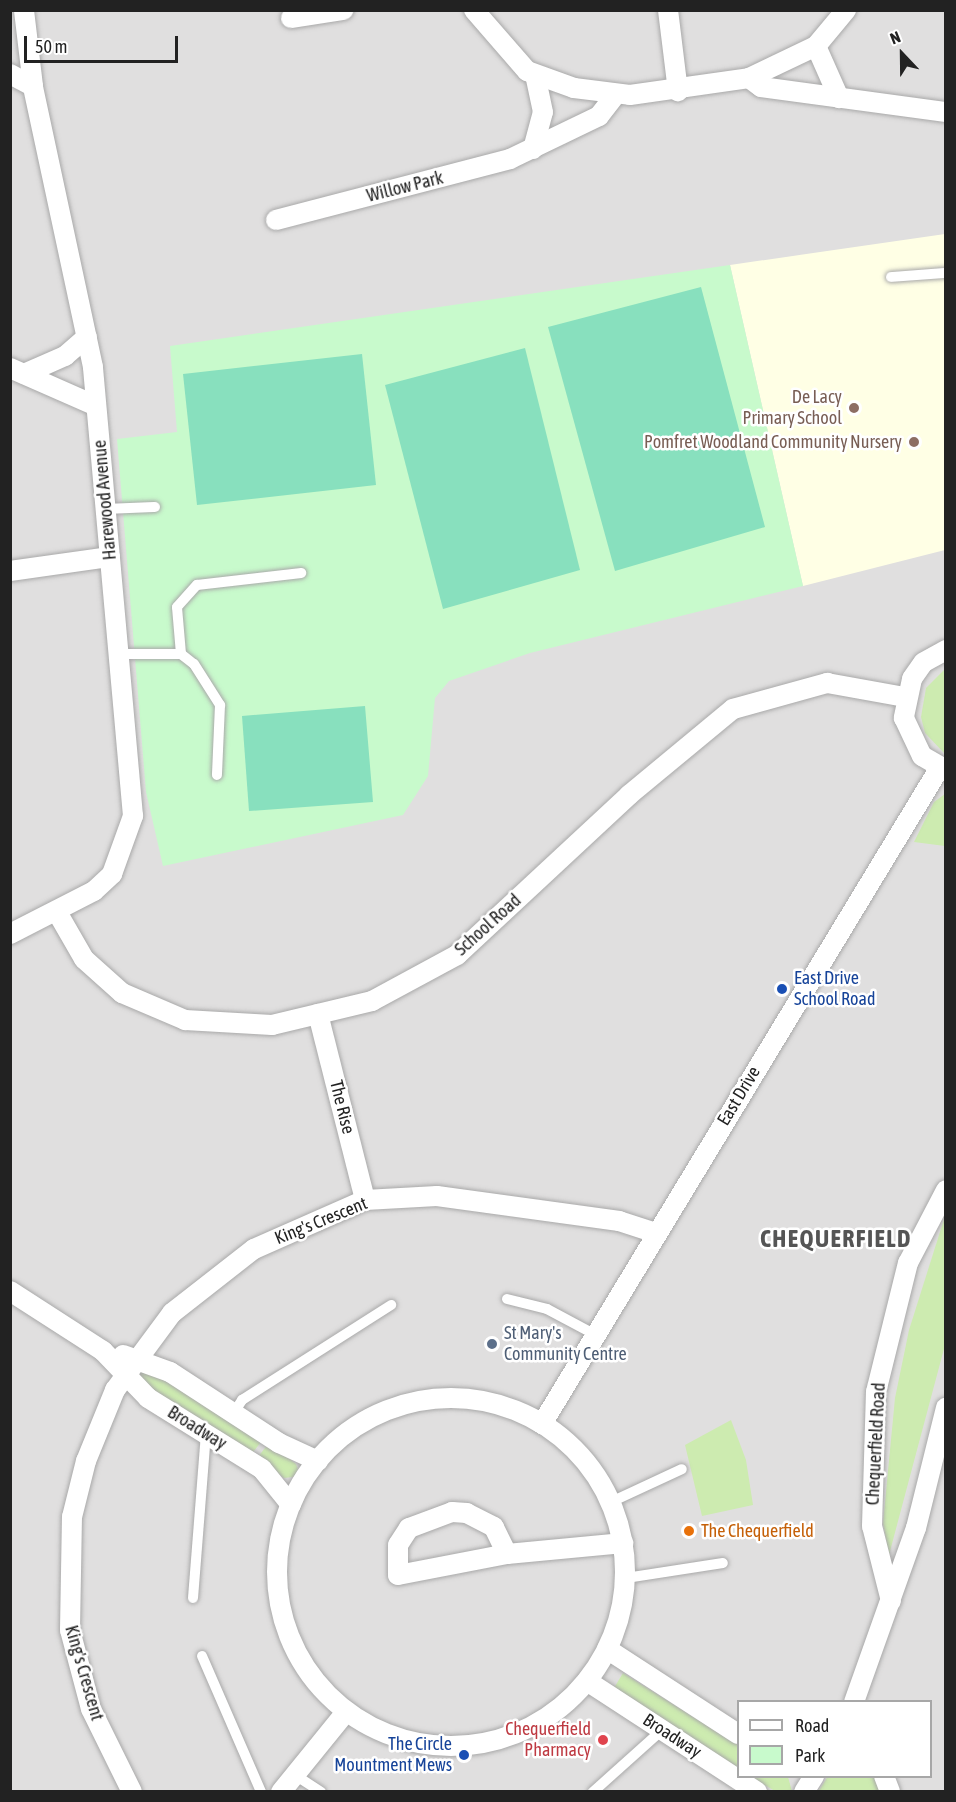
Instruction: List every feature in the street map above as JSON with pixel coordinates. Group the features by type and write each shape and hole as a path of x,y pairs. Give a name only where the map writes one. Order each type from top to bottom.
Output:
{"street":[{"name":"Harewood Avenue","path":"10,934 57,912 94,891 112,874 133,816 96,406 87,337 33,86 24,10"},
{"path":"291,18 344,10"},
{"path":"474,10 506,52 535,75 616,94 678,91 748,78 816,46 846,10"},
{"path":"668,10 678,91"},
{"path":"816,46 840,98"},
{"path":"10,74 33,86"},
{"path":"533,149 543,112 535,75"},
{"path":"748,78 761,87 945,112"},
{"name":"Willow Park","path":"276,220 480,169 533,149 599,116 616,94"},
{"path":"17,371 65,356 87,337"},
{"path":"17,371 96,406"},
{"path":"10,571 110,557"},
{"path":"942,770 910,739 905,697 923,663 945,650"},
{"name":"School Road","path":"57,912 84,959 122,993 185,1020 272,1025 372,1001 457,955 629,795 733,709 827,683 905,697"},
{"name":"East Drive","path":"542,1424 655,1233 942,770"},
{"name":"The Rise","path":"318,1014 365,1200"},
{"name":"Chequerfield Road","path":"891,1601 872,1526 876,1392 908,1263 945,1190"},
{"name":"King's Crescent","path":"132,1791 92,1709 66,1597 72,1517 86,1461 123,1375 172,1313 214,1275 254,1249 365,1200 437,1196 619,1221 655,1233"},
{"name":"Broadway","path":"10,1291 103,1351 123,1375 206,1434 262,1469 291,1505"},
{"name":"Broadway","path":"103,1351 136,1358 170,1372 233,1414 318,1461"},
{"path":"441,1398 483,1400 542,1424 590,1466 611,1502 623,1543 626,1578 607,1649 587,1680 542,1721 477,1745 408,1741 346,1712 315,1682 298,1655 279,1606 276,1564 291,1505 318,1461 360,1423 399,1405 441,1398"},
{"path":"854,1700 916,1528 945,1408"},
{"path":"507,1554 494,1527 484,1519 452,1512 409,1528 396,1561 398,1575 507,1554 623,1543"},
{"name":"Broadway","path":"607,1649 737,1733"},
{"name":"Broadway","path":"587,1680 757,1791"},
{"path":"281,1791 346,1712"}],"lane":[{"path":"891,277 945,273"},
{"path":"104,509 155,507"},
{"path":"217,775 220,705 206,679 181,654 177,607 197,585 301,573"},
{"path":"119,654 181,654"},
{"path":"507,1299 547,1309 596,1335"},
{"path":"233,1414 242,1400 391,1305"},
{"path":"192,1598 206,1434"},
{"path":"611,1502 682,1469"},
{"path":"626,1578 723,1563"},
{"path":"202,1656 261,1791"},
{"path":"593,1791 662,1730"},
{"path":"295,1775 321,1791"}],"shaded area":[{"path":"11,11 945,11 945,1791 11,1792"},
{"name":"De Lacy Primary School","path":"945,234 945,550 803,586 730,265"}],"green space":[{"path":"730,265 803,586 530,653 449,681 435,698 428,776 403,815 163,866 146,792 117,439 177,432 170,346"},
{"path":"701,287 765,527 615,571 548,327"},
{"path":"525,348 580,570 443,609 385,385"},
{"path":"362,354 376,485 197,505 183,374"},
{"path":"945,669 945,754 925,733 921,717 926,688"},
{"path":"365,706 373,802 249,811 242,716"},
{"path":"945,794 945,846 914,842 934,802"},
{"path":"945,1216 945,1345 889,1555 883,1523 895,1398 909,1330"},
{"path":"148,1367 261,1442 250,1456 140,1383 139,1371"},
{"path":"731,1420 746,1460 753,1505 702,1516 685,1445"},
{"path":"269,1443 296,1464 299,1472 293,1477 284,1478 257,1458"},
{"path":"623,1673 737,1744 737,1767 614,1688"},
{"path":"753,1778 788,1778 792,1791 775,1791"},
{"path":"827,1778 875,1778 881,1792 818,1792"}],"place":[{"name":"De Lacy Primary School","path":"854,408"},
{"name":"Pomfret Woodland Community Nursery","path":"914,442"},
{"name":"East Drive School Road","path":"782,989"},
{"name":"St Mary's Community Centre","path":"492,1344"},
{"name":"The Chequerfield","path":"689,1531"},
{"name":"Chequerfield Pharmacy","path":"603,1740"},
{"name":"The Circle Mountment Mews","path":"464,1755"}],"district":[{"name":"CHEQUERFIELD","path":"836,1239"}]}
